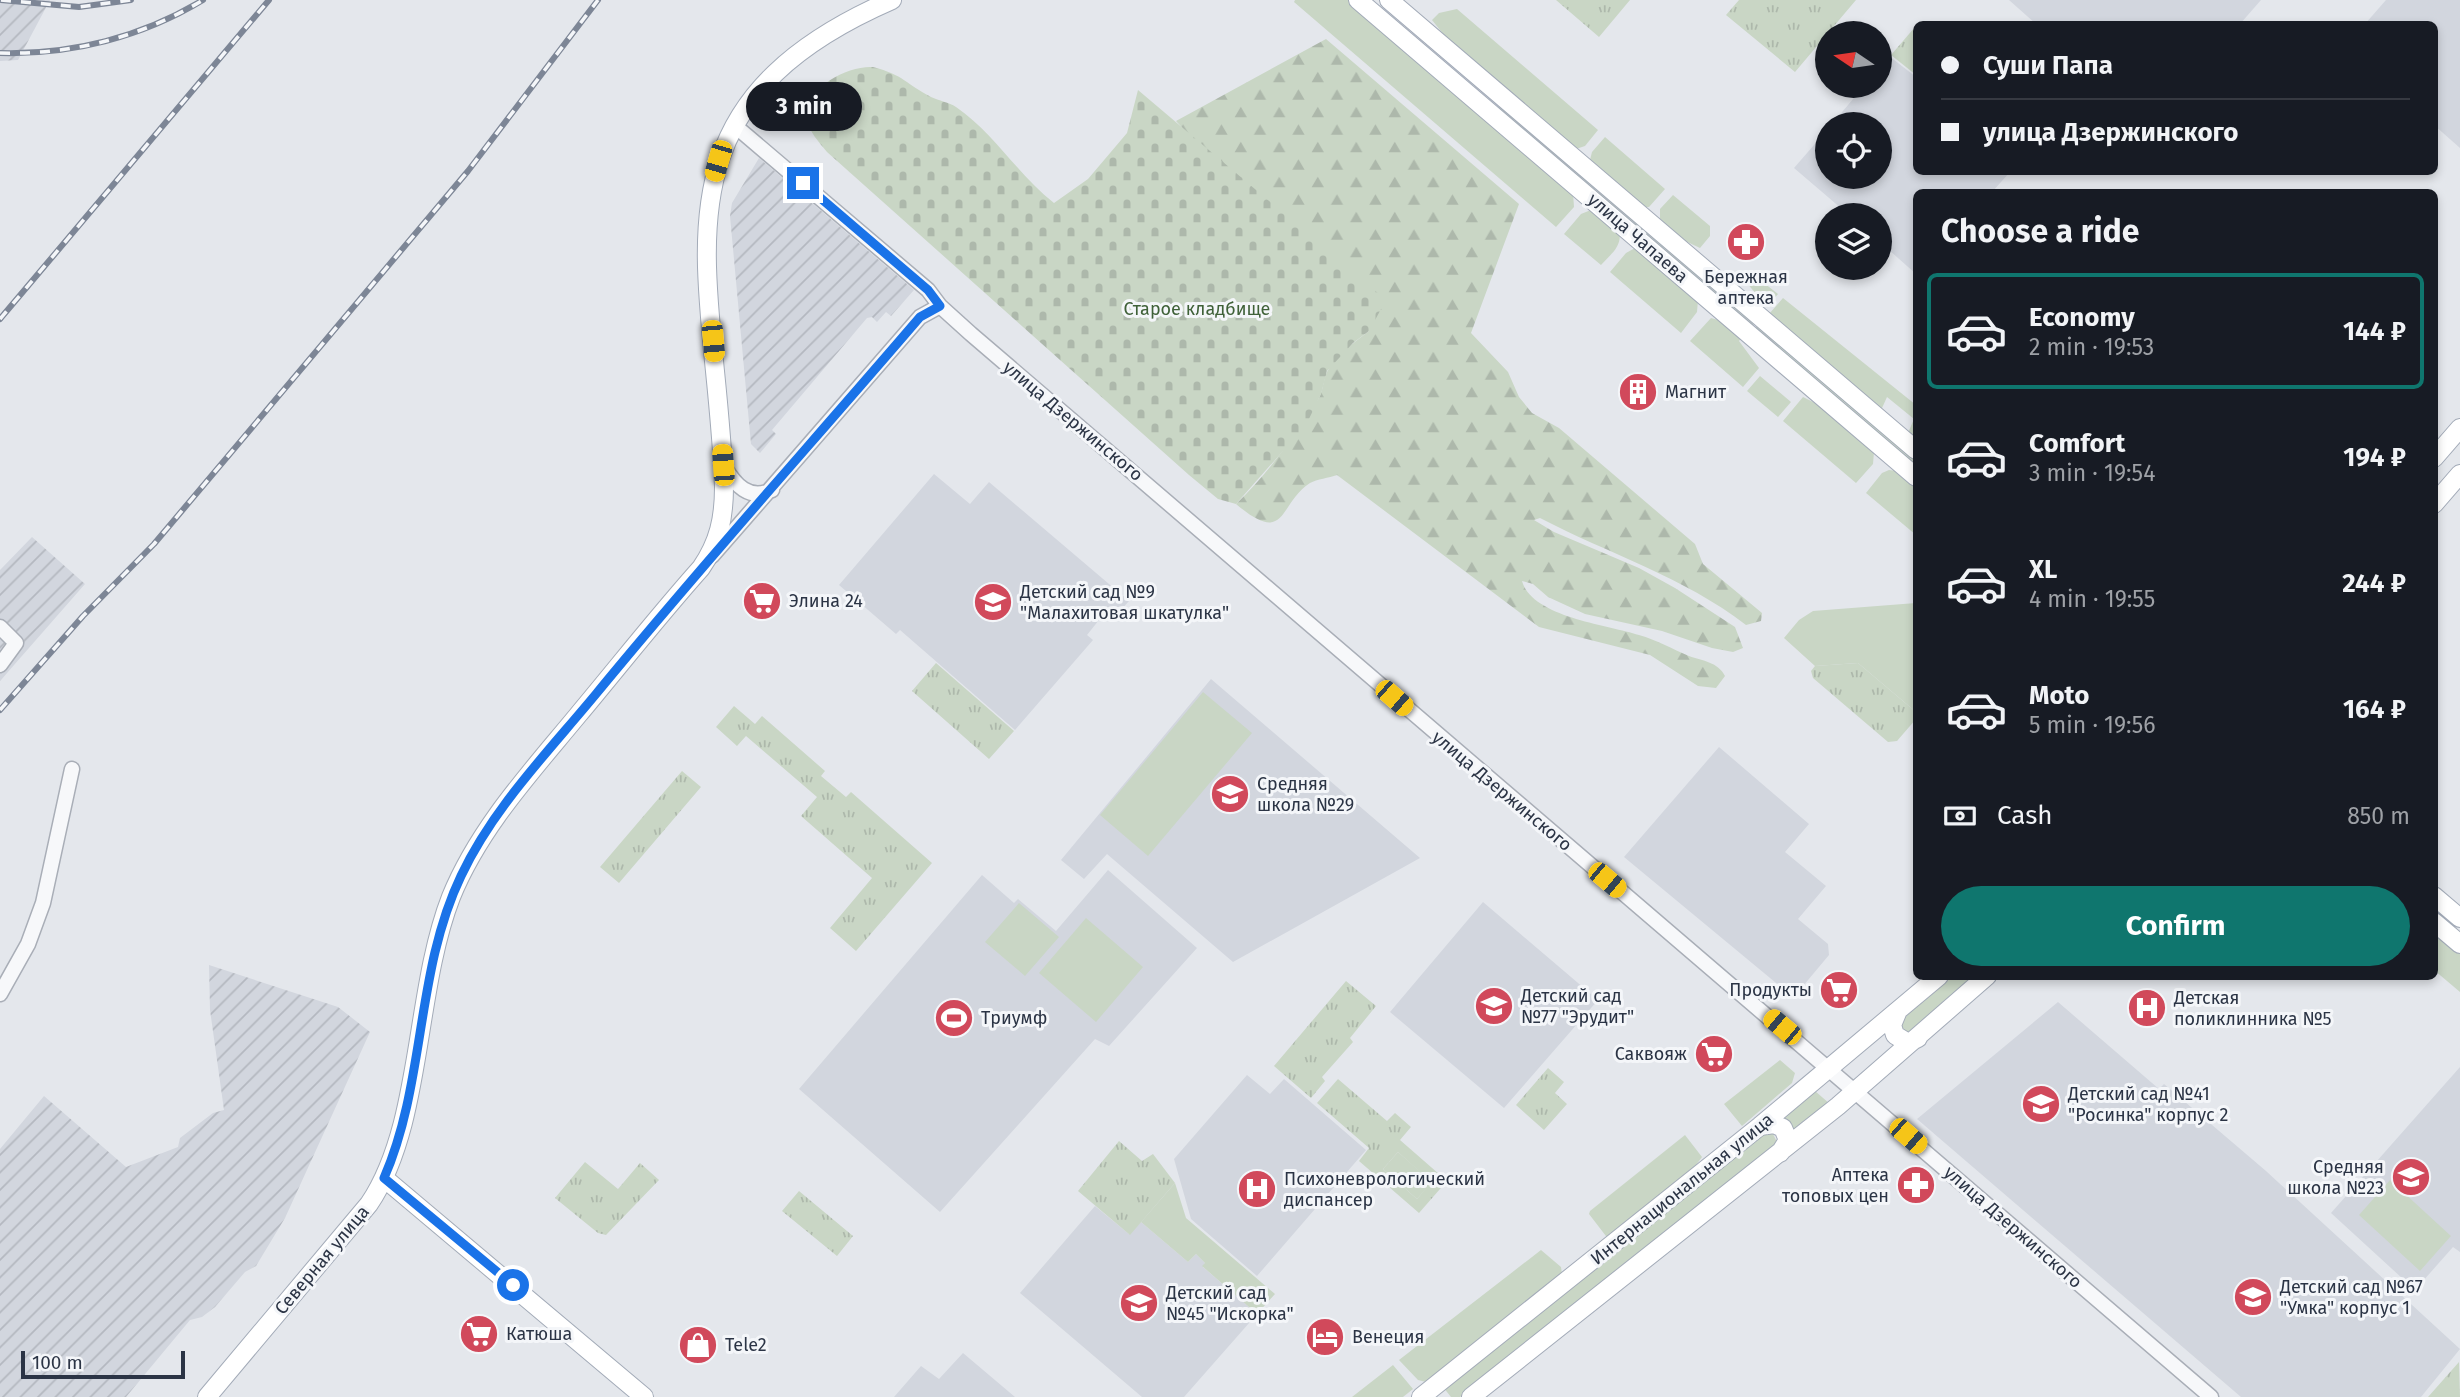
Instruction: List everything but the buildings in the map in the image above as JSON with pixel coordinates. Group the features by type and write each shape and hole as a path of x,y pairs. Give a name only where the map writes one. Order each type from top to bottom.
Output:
{"main road":[{"name":"Северная улица","path":"207,1397 369,1204 384,1178 405,1105 437,941 452,896 466,866 511,796 701,568 716,544 723,520 723,465 706,229 713,178 734,125 768,78 796,53 833,29 892,0"},
{"name":"улица Чапаева","path":"1358,0 1913,474"},
{"name":"улица Чапаева","path":"1389,0 1913,447"},
{"path":"1486,108 1498,94"},
{"path":"2438,453 2460,428"},
{"path":"2438,499 2460,474"},
{"path":"2438,899 2460,918"},
{"path":"2438,925 2460,944"},
{"name":"Интернациональная улица","path":"1421,1397 1760,1126 1935,980"},
{"name":"Интернациональная улица","path":"1471,1397 1857,1091 1983,980"},
{"path":"1898,1013 1892,1025 1895,1035 1903,1042 1918,1038"},
{"path":"1760,1126 1774,1124 1783,1128 1788,1140 1780,1153"},
{"path":"384,1178 644,1397"}],"street":[{"name":"улица Дзержинского","path":"734,125 928,290 940,306 1449,746 1857,1091 2211,1397"},
{"name":"Северная улица","path":"701,568 772,490 920,317 940,306"},
{"path":"723,465 744,491 760,494 772,490"},
{"path":"0,627 16,643 0,665"},
{"path":"0,994 28,944 43,903 72,769"}],"shaded area":[{"path":"0,0 50,0 18,60 0,61"},
{"path":"2009,0 2261,0 2243,21 2033,21"},
{"path":"2386,0 2460,0 2460,148 2438,129 2438,21 2368,21"},
{"path":"1892,58 1913,75 1913,175 2007,175 1995,189 1913,189 1913,271 1892,253 1892,203 1835,203 1819,189 1892,189 1892,112 1842,112 1854,98 1892,98"},
{"path":"1815,144 1815,186 1794,168"},
{"path":"759,158 914,290 891,316 886,312 877,322 872,317 867,318 772,430 776,434 760,453 751,444 730,216 732,203"},
{"name":"Детский сад №9 \"Малахитовая шкатулка\"","path":"934,474 970,504 989,482 1129,601 1111,621 1103,615 1087,635 1093,640 1015,730 900,630 896,634 839,585"},
{"path":"32,537 85,584 0,681 0,570"},
{"name":"Средняя школа №29","path":"1211,679 1420,858 1233,962 1107,854 1084,879 1061,860"},
{"path":"1719,747 1809,824 1785,852 1826,886 1798,919 1828,944 1829,955 1798,992 1787,992 1624,857"},
{"path":"1108,870 1197,948 1109,1046 1095,1039 940,1212 799,1089 982,875 1014,903 1018,899 1056,931"},
{"name":"Детский сад №77 \"Эрудит\"","path":"1483,902 1598,1000 1504,1108 1390,1012"},
{"path":"209,965 338,1007 370,1032 285,1218 256,1266 245,1272 215,1307 202,1317 190,1320 126,1397 0,1397 0,1149 44,1096 126,1167 178,1147 180,1138 213,1113 224,1110 210,1010"},
{"path":"2058,1002 2159,1089 2164,1084 2266,1171 2460,1349 2421,1397 2241,1397 1917,1119"},
{"name":"Средняя школа №23","path":"2460,1067 2460,1252 2453,1247 2415,1290 2331,1213"},
{"name":"Психоневрологический диспансер","path":"1247,1075 1270,1094 1284,1079 1366,1150 1257,1276 1191,1219 1174,1159"},
{"name":"Детский сад №45 \"Искорка\"","path":"1095,1206 1129,1234 1141,1222 1188,1262 1196,1254 1205,1263 1203,1267 1257,1314 1184,1397 1142,1397 1020,1293"},
{"path":"963,1353 1015,1397 894,1397 921,1366 939,1379"}],"green space":[{"path":"1349,0 1573,193 1574,207 1556,227 1294,2"},
{"path":"1556,0 1630,0 1599,37"},
{"path":"1739,0 1856,0 1838,21 1815,21 1815,48 1795,72 1726,15"},
{"path":"1457,9 1598,130 1585,146 1576,149 1452,45 1432,20 1439,13"},
{"path":"1913,29 1913,73 1892,54"},
{"path":"1326,39 1519,204 1471,333 1508,372 1519,397 1532,413 1559,428 1695,544 1703,564 1762,613 1761,621 1746,625 1672,580 1540,518 1534,520 1554,532 1639,568 1675,588 1735,627 1743,648 1733,652 1712,648 1662,631 1585,614 1548,597 1533,584 1522,581 1529,593 1555,611 1646,637 1714,665 1725,676 1716,688 1698,686 1650,655 1539,627 1337,475 1310,483 1280,518 1273,522 1265,522 1236,504 1270,467 1300,426 1319,398 1326,375 1335,360 1369,331 1176,121"},
{"name":"Старое кладбище","path":"873,67 892,73 970,117 1054,203 1088,179 1127,133 1138,90 1386,300 1369,331 1353,343 1327,371 1321,394 1306,425 1236,504 1218,499 1189,475 827,152 808,124 807,108 812,98 819,88 840,74"},
{"path":"1501,104 1756,322 1751,327 1497,110"},
{"path":"1605,137 1665,189 1649,207 1644,207 1590,160 1592,152"},
{"path":"1673,195 1710,226 1710,236 1700,248 1679,238 1660,222 1660,209"},
{"path":"1591,210 1619,231 1620,236 1612,254 1601,265 1564,234 1581,214"},
{"path":"1635,248 1698,300 1697,312 1681,333 1610,272 1626,253"},
{"path":"1750,272 1778,294 1767,307 1741,276"},
{"path":"1783,298 1913,403 1913,418 1887,397 1878,417 1769,314"},
{"path":"1711,318 1722,321 1742,337 1739,341 1759,368 1743,387 1690,341"},
{"path":"1758,324 1913,457 1913,466 1754,330"},
{"path":"1760,376 1791,402 1778,417 1747,391"},
{"path":"1803,397 1825,408 1874,452 1873,464 1856,483 1783,421"},
{"path":"1913,421 1913,438 1908,433"},
{"path":"1897,471 1913,483 1913,532 1866,493 1882,473"},
{"path":"1913,603 1913,709 1858,663 1815,666 1784,638 1799,620 1813,611"},
{"path":"936,663 1014,731 989,759 912,691"},
{"path":"1858,663 1913,709 1913,722 1897,741 1888,742 1813,678 1811,671 1815,666"},
{"path":"1203,692 1252,733 1148,856 1100,815"},
{"path":"734,706 755,724 762,716 825,771 821,776 846,797 851,792 932,863 856,951 830,928 872,878 801,816 817,797 746,736 737,746 716,727"},
{"path":"682,771 701,787 619,883 600,867"},
{"path":"1019,903 1059,937 1025,976 985,942"},
{"path":"1086,918 1143,967 1096,1022 1039,973"},
{"path":"2438,935 2460,954 2460,992 2438,973"},
{"path":"1948,980 1971,980 1909,1033 1906,1033 1901,1025 1902,1019"},
{"path":"1346,981 1376,1006 1350,1038 1353,1042 1322,1077 1325,1081 1311,1098 1274,1066"},
{"path":"1780,1060 1795,1073 1792,1083 1742,1126 1724,1104"},
{"path":"1548,1068 1564,1082 1555,1093 1567,1104 1544,1130 1516,1105"},
{"path":"1338,1079 1387,1121 1395,1113 1411,1127 1400,1140 1447,1181 1419,1213 1359,1161 1369,1148 1317,1103","holes":["1398,1152 1431,1182 1417,1199 1383,1169"]},
{"path":"1815,1091 1830,1104 1793,1134 1790,1122 1782,1118"},
{"path":"1772,1132 1778,1144 1460,1397 1451,1397 1443,1387 1763,1134"},
{"path":"1685,1135 1702,1157 1684,1181 1609,1240 1589,1214 1590,1211"},
{"path":"1119,1141 1142,1161 1153,1154 1175,1183 1130,1235 1078,1191"},
{"path":"1398,1152 1432,1182 1417,1199 1383,1169"},
{"path":"585,1162 618,1189 640,1163 659,1180 606,1235 598,1233 555,1198"},
{"path":"2390,1180 2451,1236 2420,1271 2359,1215"},
{"path":"1175,1183 1186,1218 1275,1294 1257,1314 1202,1266 1205,1263 1196,1254 1188,1262 1141,1222"},
{"path":"799,1191 853,1236 837,1256 782,1211"},
{"path":"1541,1250 1561,1267 1562,1274 1426,1382 1418,1380 1399,1360"},
{"path":"2459,1362 2460,1397 2428,1397"},
{"path":"1393,1365 1413,1389 1403,1397 1352,1397"}],"railway":[{"path":"1,0 79,7 131,0"},
{"path":"0,53 54,51 106,41 156,24 203,0"},
{"path":"0,319 269,0"},
{"path":"0,710 83,616 154,544 468,171 598,0"}],"place":[{"name":"Бережная аптека","path":"1746,242"},
{"name":"Магнит","path":"1638,392"},
{"name":"Элина 24","path":"762,601"},
{"name":"Детский сад №9 \"Малахитовая шкатулка\"","path":"993,602"},
{"name":"Средняя школа №29","path":"1230,794"},
{"name":"Продукты","path":"1839,990"},
{"name":"Детский сад №77 \"Эрудит\"","path":"1494,1006"},
{"name":"Детская поликлинника №5","path":"2147,1008"},
{"name":"Триумф","path":"954,1018"},
{"name":"Саквояж","path":"1714,1054"},
{"name":"Детский сад №41 \"Росинка\" корпус 2","path":"2041,1104"},
{"name":"Средняя школа №23","path":"2411,1177"},
{"name":"Аптека топовых цен","path":"1916,1185"},
{"name":"Психоневрологический диспансер","path":"1257,1189"},
{"name":"Детский сад №67 \"Умка\" корпус 1","path":"2253,1297"},
{"name":"Детский сад №45 \"Искорка\"","path":"1139,1303"},
{"name":"Катюша","path":"479,1334"},
{"name":"Венеция","path":"1325,1337"},
{"name":"Tele2","path":"698,1345"}],"route":[{"path":"513,1285 384,1178 396,1146 431,965 452,896 475,849 511,796 697,572 772,490 920,317 940,306 928,290 803,183"}]}
